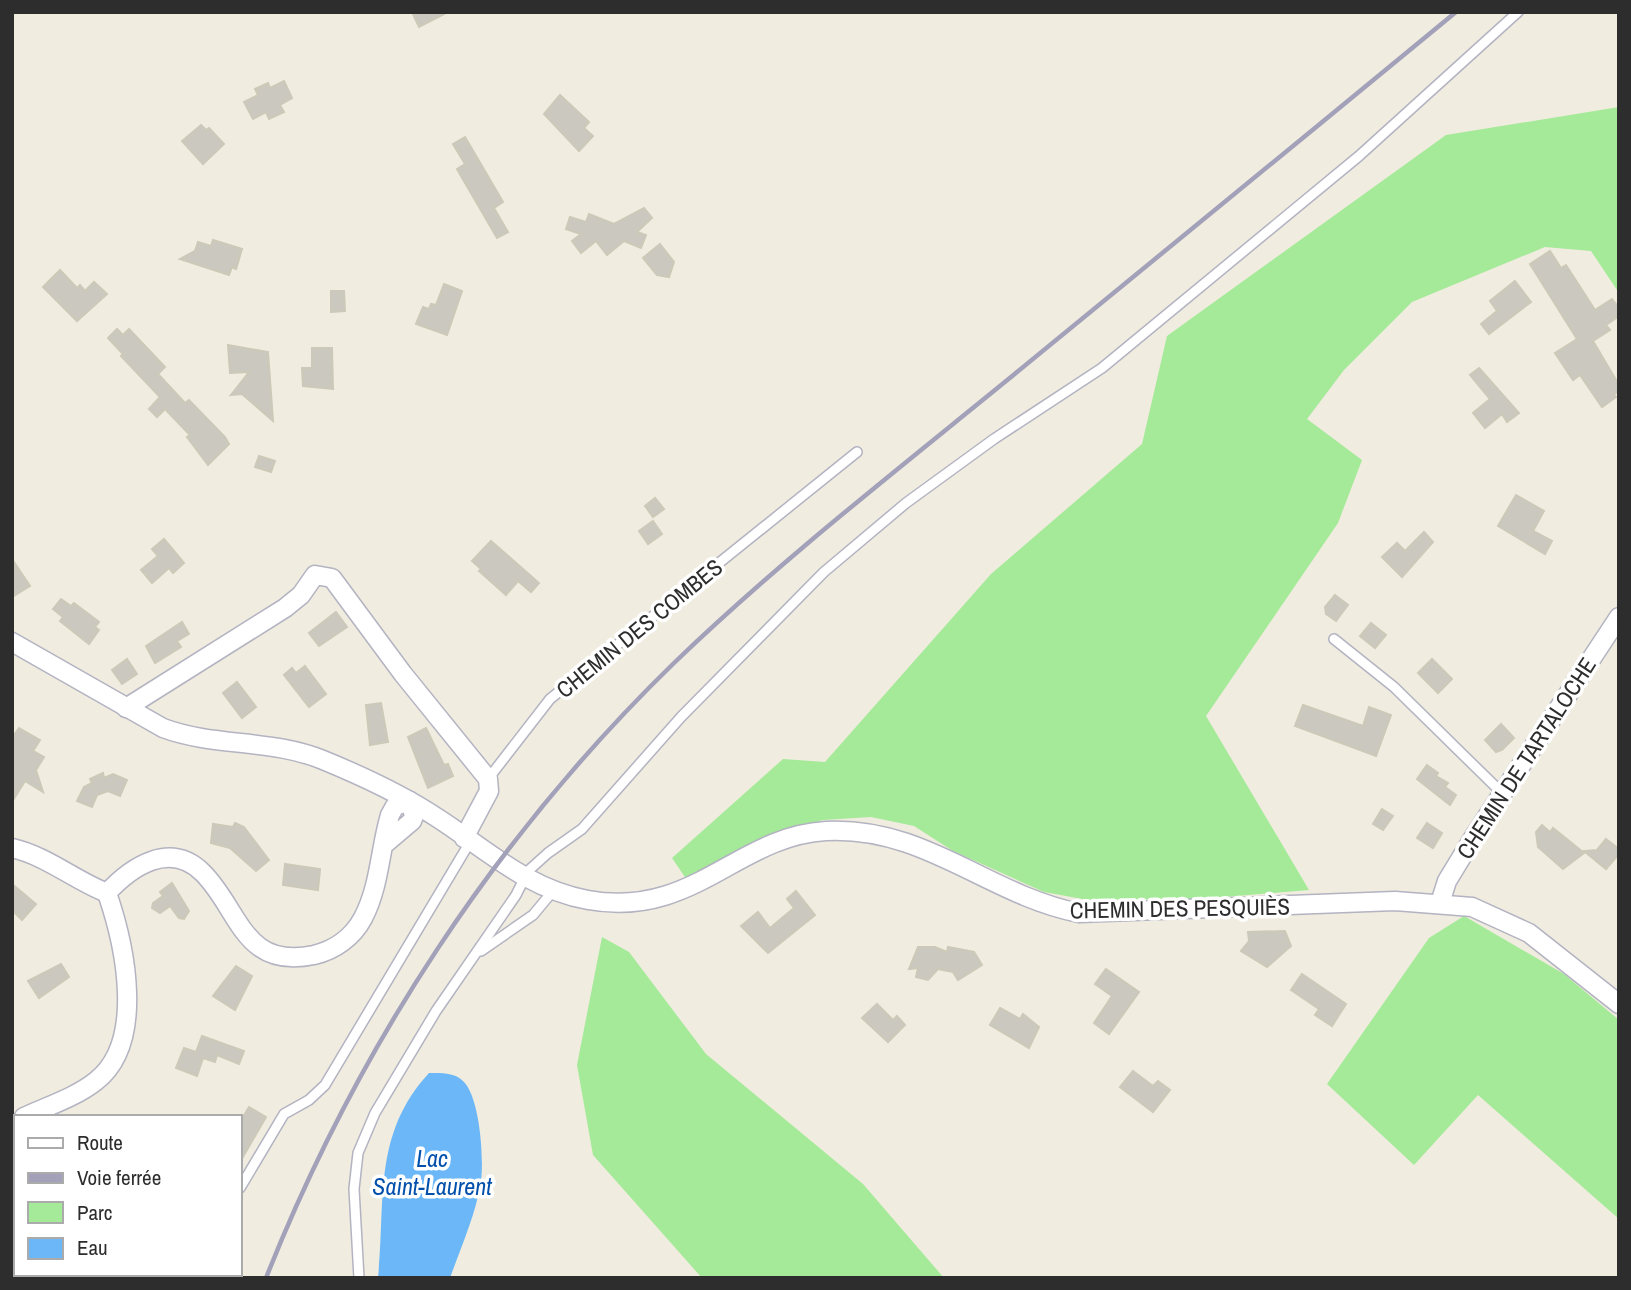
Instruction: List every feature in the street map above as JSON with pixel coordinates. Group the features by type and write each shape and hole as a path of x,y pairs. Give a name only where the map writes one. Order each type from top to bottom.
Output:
{"street":[{"path":"126,708 285,608 301,595 316,575 332,578 403,674 488,779"},
{"name":"CHEMIN DE TARTALOCHE","path":"1440,903 1447,881 1619,617"},
{"name":"CHEMIN DES PESQUIÈS","path":"12,642 126,708 184,736 296,752 322,759 467,840 524,878 553,891 610,903 645,902 689,888 767,849 802,835 850,831 905,840 939,854 1014,893 1051,908 1079,913 1395,901 1472,907 1529,933 1619,1004"},
{"name":"CHEMIN DES COMBES","path":"467,840 489,791 488,779"},
{"path":"107,893 122,877 151,859 179,860 204,874 244,935 256,945 287,956 306,956 338,946 357,927 369,903 386,843 406,808"},
{"path":"12,848 40,857 82,884 107,893"},
{"path":"28,1115 84,1090 113,1065 121,1047 128,1009 113,912 107,893"}],"lane":[{"path":"359,1278 354,1189 358,1153 375,1113 436,1010 477,954 516,895 524,878 548,853 582,829 681,717 824,572 906,503 994,439 1102,368 1359,156 1518,12"},
{"name":"CHEMIN DES COMBES","path":"488,779 550,699 858,452"},
{"path":"1334,639 1394,688 1503,793"},
{"path":"242,1185 284,1114 309,1100 325,1085 467,840"},
{"path":"477,954 533,915 553,891"}],"green space":[{"path":"1619,107 1619,293 1591,251 1545,247 1412,302 1344,370 1307,419 1362,460 1338,523 1206,716 1309,890 1201,899 1088,900 1044,892 953,851 914,826 871,817 823,820 763,838 687,880 672,858 783,759 825,762 991,574 1142,444 1167,336 1446,135"},
{"path":"1464,916 1564,974 1619,1020 1619,1219 1478,1095 1414,1165 1327,1084 1429,938"},
{"path":"602,937 629,952 706,1054 863,1184 944,1278 702,1278 593,1155 577,1065"}],"water":[{"name":"Lac Saint-Laurent","path":"429,1073 456,1076 464,1082 474,1101 482,1171 476,1206 450,1278 378,1278 385,1170 390,1145 398,1120 411,1096"}],"building":[{"path":"412,12 448,12 419,27"},
{"path":"284,81 292,98 280,105 284,112 269,119 266,112 253,119 244,102 258,95 255,89 268,83 270,88"},
{"path":"560,95 589,122 584,128 593,136 579,151 544,114"},
{"path":"201,125 206,130 209,128 224,144 203,164 182,141"},
{"path":"465,137 503,202 494,208 508,232 497,238 457,169 465,164 453,144"},
{"path":"644,208 652,218 637,232 646,235 641,248 624,241 607,255 596,241 581,253 572,241 581,234 566,229 570,217 586,222 589,214 614,224"},
{"path":"213,240 242,249 236,269 232,267 229,275 180,259 195,251 198,242 211,246"},
{"path":"660,244 674,262 669,277 657,275 643,258"},
{"path":"1550,251 1561,268 1566,265 1595,310 1612,299 1619,308 1619,316 1606,325 1610,330 1593,341 1619,385 1619,391 1614,394 1616,397 1602,407 1580,375 1573,380 1555,353 1577,339 1530,264"},
{"path":"60,270 77,288 80,285 85,291 94,282 107,294 77,321 43,287"},
{"path":"1515,281 1531,302 1489,334 1481,324 1497,311 1490,301"},
{"path":"444,284 462,291 447,335 416,324 423,307 429,309 431,304 436,305"},
{"path":"331,291 344,291 345,311 331,312"},
{"path":"117,329 123,335 129,329 165,367 158,374 185,403 189,400 225,437 229,444 208,465 187,437 190,435 165,409 157,417 149,409 160,397 121,356 123,354 108,338"},
{"path":"228,345 268,352 273,421 242,394 231,395 249,372 230,373"},
{"path":"312,348 332,348 333,389 303,386 302,368 312,368"},
{"path":"1479,368 1519,413 1507,422 1502,414 1485,428 1473,413 1490,399 1470,375"},
{"path":"259,456 275,461 271,472 255,467"},
{"path":"1516,495 1544,511 1533,531 1552,541 1545,554 1498,526"},
{"path":"655,498 664,509 653,517 645,506"},
{"path":"653,521 662,534 648,544 639,531"},
{"path":"1424,532 1433,542 1402,577 1382,557 1397,543 1405,551"},
{"path":"164,539 184,563 173,573 169,568 152,583 141,570 158,556 152,549"},
{"path":"491,541 539,583 531,592 518,581 506,595 479,571 481,569 472,561"},
{"path":"12,559 30,586 12,597"},
{"path":"1335,595 1348,605 1336,621 1326,614 1325,607"},
{"path":"61,599 71,606 74,603 99,622 95,627 99,630 89,644 60,621 63,617 53,609"},
{"path":"336,612 347,627 319,646 309,633"},
{"path":"182,622 189,634 177,641 181,647 155,663 146,646"},
{"path":"1371,623 1386,635 1375,648 1360,636"},
{"path":"127,659 137,674 122,684 112,670"},
{"path":"1432,659 1452,679 1438,693 1418,673"},
{"path":"305,666 326,694 309,707 284,675 292,668 296,673"},
{"path":"237,682 256,707 242,718 223,693"},
{"path":"381,703 388,742 370,745 366,705"},
{"path":"1303,705 1363,726 1369,707 1391,715 1376,756 1295,726"},
{"path":"1501,724 1514,738 1502,750 1496,752 1485,740"},
{"path":"19,728 40,740 33,751 44,757 36,770 43,792 25,781 12,802 12,738"},
{"path":"426,728 444,765 448,764 453,776 428,788 408,737"},
{"path":"1427,765 1438,773 1436,776 1448,783 1445,787 1456,795 1450,805 1417,779"},
{"path":"103,773 104,778 113,774 127,780 120,796 108,791 97,795 92,807 77,801 84,787 92,783 90,779"},
{"path":"1382,809 1393,816 1383,830 1373,824"},
{"path":"235,823 244,827 269,860 256,871 230,848 211,843 213,824 233,827"},
{"path":"1427,823 1442,833 1433,848 1417,838"},
{"path":"1542,825 1550,832 1553,828 1584,853 1563,869 1538,847 1536,832"},
{"path":"1606,839 1619,849 1619,854 1606,869 1584,851 1597,850"},
{"path":"285,864 320,869 318,890 283,885"},
{"path":"172,883 189,911 184,919 179,918 170,906 160,913 152,908 153,903 163,896 160,892"},
{"path":"12,884 36,904 22,920 12,910"},
{"path":"796,891 815,915 768,953 741,926 758,912 770,928 794,908 787,899"},
{"path":"1285,931 1291,946 1267,967 1241,951 1249,941 1248,932"},
{"path":"918,947 935,947 947,952 948,947 974,952 982,965 958,980 953,972 938,969 928,980 916,977 918,968 909,969"},
{"path":"61,964 69,977 39,998 28,981"},
{"path":"236,966 252,976 235,1010 213,996"},
{"path":"1106,969 1139,992 1109,1034 1094,1023 1112,996 1095,984"},
{"path":"1302,974 1346,1004 1332,1026 1315,1015 1319,1009 1291,990"},
{"path":"877,1004 893,1020 897,1016 905,1025 888,1042 862,1018"},
{"path":"1000,1008 1020,1019 1023,1014 1039,1027 1029,1048 990,1025"},
{"path":"202,1036 244,1051 239,1064 217,1055 215,1062 203,1058 197,1076 176,1068 184,1048 196,1052"},
{"path":"1133,1071 1153,1086 1158,1081 1170,1090 1153,1112 1120,1087"},
{"path":"249,1107 266,1117 242,1159 242,1119"}],"railway":[{"path":"266,1278 302,1193 343,1109 388,1028 437,949 548,800 609,730 714,625 797,552 1456,12"}]}
